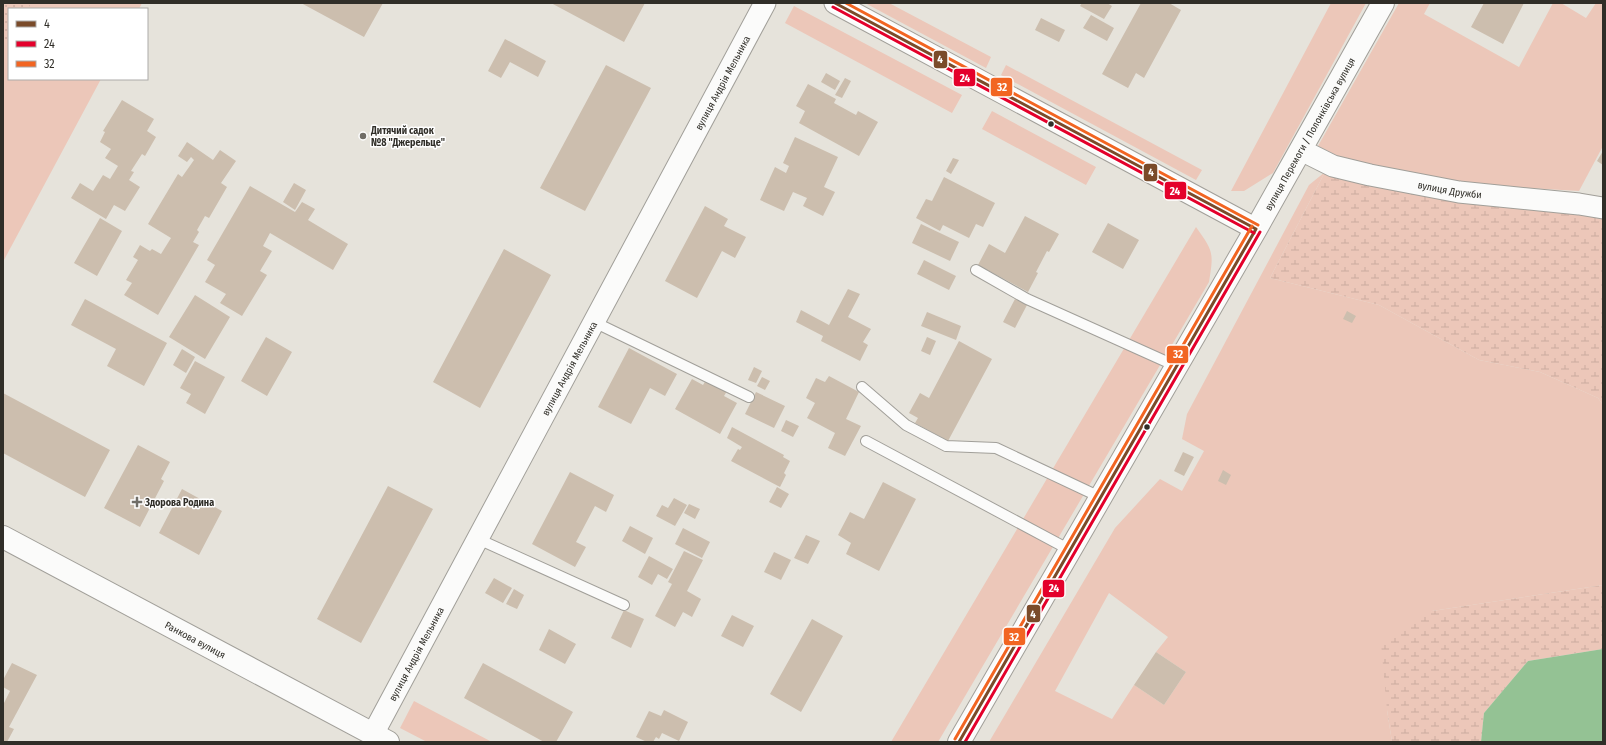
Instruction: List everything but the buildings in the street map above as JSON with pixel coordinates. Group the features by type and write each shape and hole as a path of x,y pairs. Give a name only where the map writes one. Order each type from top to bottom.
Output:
{"main road":[{"name":"вулиця Перемоги / Полонківська вулиця","path":"959,742 1301,150 1383,3"},
{"name":"Ранкова вулиця","path":"3,537 381,738"}],"street":[{"name":"вулиця Андрія Мельника","path":"381,738 478,539 765,3"},
{"path":"835,3 1256,228"},
{"name":"вулиця Дружби","path":"1301,150 1333,166 1370,175 1459,192 1579,204 1603,208"}],"lane":[{"path":"976,270 1027,299 1176,366"},
{"path":"594,322 749,397"},
{"path":"862,386 906,425 946,446 996,448 1100,497"},
{"path":"866,441 1070,550"},
{"path":"478,539 624,605"}],"green space":[{"path":"3,3 142,3 140,8 8,8 8,80 100,80 4,260"},
{"path":"3,3 31,3 28,8 8,8 8,44 3,41"},
{"path":"865,3 889,3 991,57 986,68"},
{"path":"1331,3 1366,3 1273,173 1244,191 1231,191"},
{"path":"1399,3 1430,3 1424,14 1519,67 1553,3 1561,3 1586,18 1596,3 1603,3 1603,146 1579,191 1462,184 1346,160 1318,146"},
{"path":"794,6 962,95 952,113 785,23"},
{"path":"1006,65 1202,170 1196,180 1001,75"},
{"path":"992,111 1096,167 1086,185 982,129"},
{"path":"1325,172 1270,278 1379,305 1479,360 1540,372 1598,398 1603,405 1603,585 1432,611 1387,710 1392,742 989,742 1115,528 1160,479 1182,491 1204,451 1182,439 1187,414 1309,185","holes":["1109,593 1168,637 1156,652 1186,672 1164,705 1134,685 1112,719 1055,691"]},
{"path":"1325,172 1603,216 1603,405 1598,398 1540,372 1479,360 1379,305 1270,278"},
{"path":"1196,227 1211,252 1212,258 1209,282 938,742 891,742"},
{"path":"1603,585 1603,649 1528,661 1484,713 1481,742 1392,742 1387,710 1381,643 1432,611"},
{"path":"414,701 492,742 427,742 400,728"}],"shaded area":[{"path":"1603,649 1603,742 1481,742 1484,713 1528,661"}],"transit line":[{"name":"4","path":"835,3 1256,229"},
{"name":"32","path":"846,3 1258,225"},
{"name":"24","path":"833,7 1254,233"},
{"name":"32","path":"955,739 1252,226"},
{"name":"4","path":"959,742 1256,229"},
{"name":"24","path":"965,742 1260,232"}],"place":[{"name":"Дитячий садок №8 \"Джерельце\"","path":"363,136"},
{"name":"Здорова Родина","path":"137,502"}]}
